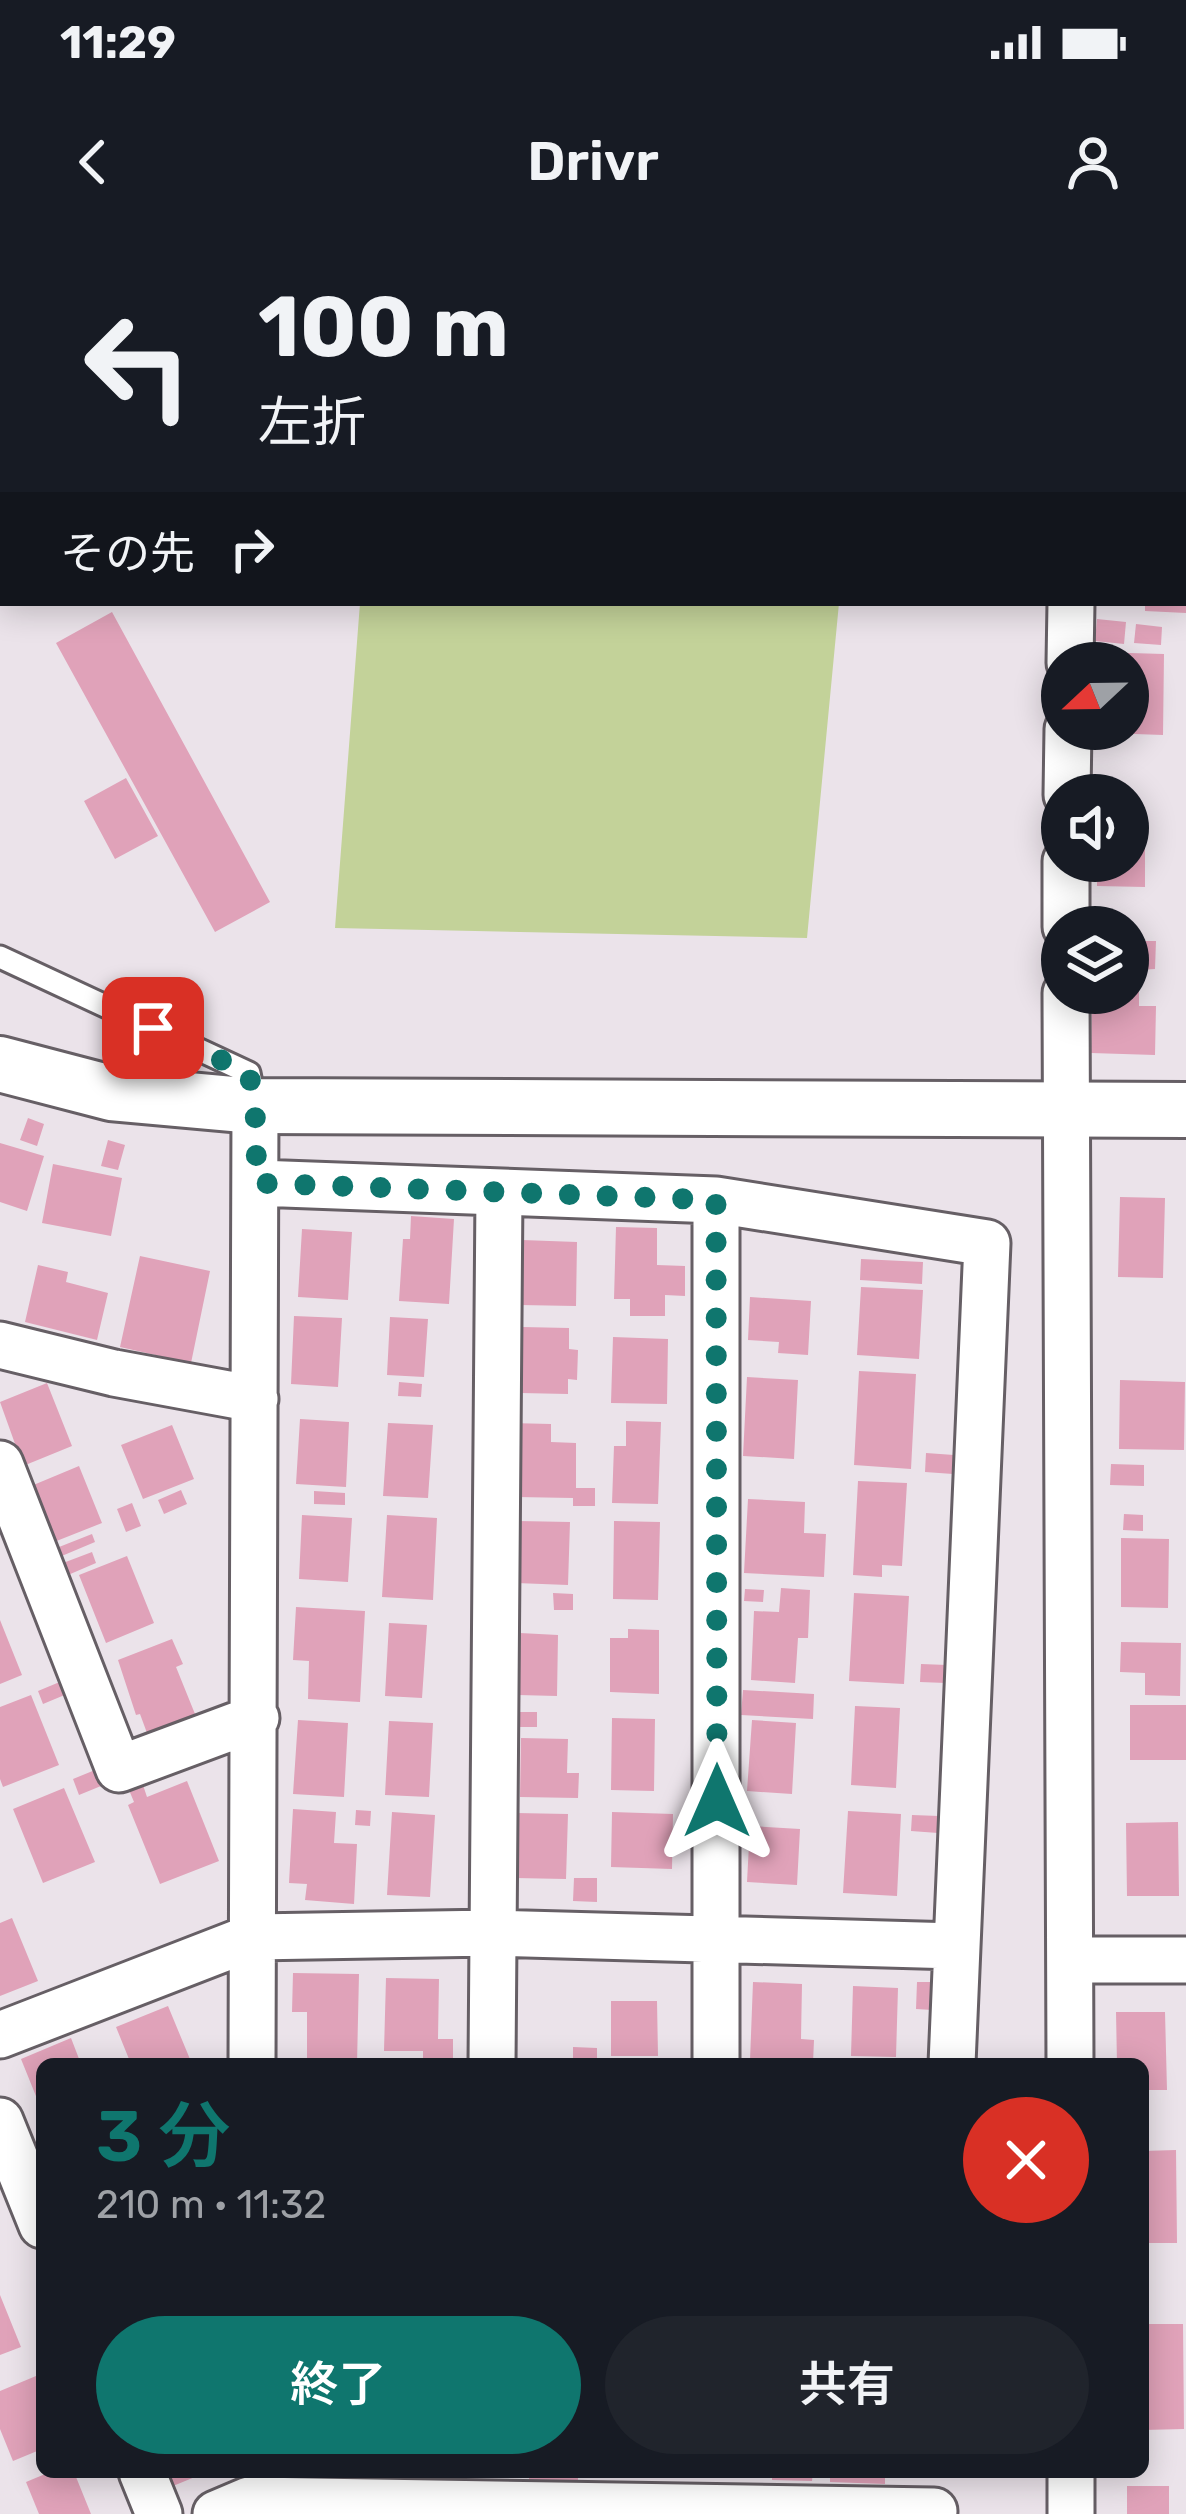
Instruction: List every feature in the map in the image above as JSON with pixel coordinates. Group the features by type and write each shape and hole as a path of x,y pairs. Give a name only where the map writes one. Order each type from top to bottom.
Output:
{"street":[{"path":"1070,642 1071,606"},
{"path":"1066,1014 1070,2058"},
{"path":"0,1064 111,1094 255,1106 1186,1110"},
{"path":"252,2058 255,1106"},
{"path":"257,1183 716,1200 987,1244 952,2058"},
{"path":"492,2058 499,1193"},
{"path":"716,1200 716,2058"},
{"path":"0,1345 113,1373 255,1399"},
{"path":"0,1464 119,1768 256,1718"},
{"path":"0,2035 253,1937 492,1933 956,1946"},
{"path":"1070,1960 1186,1960"},
{"path":"0,2120 36,2209"},
{"path":"144,2478 159,2514"},
{"path":"1071,2478 1071,2514"},
{"path":"241,2500 934,2499"}],"lane":[{"path":"0,957 249,1073 255,1106"}],"green space":[{"path":"360,606 839,606 807,938 335,928"}],"building":[{"path":"1145,606 1186,606 1186,613 1145,611"},
{"path":"112,612 270,902 215,932 56,643"},
{"path":"1097,619 1126,622 1124,642 1095,641"},
{"path":"1136,624 1162,627 1161,645 1134,642"},
{"path":"1149,654 1164,654 1163,735 1149,734"},
{"path":"126,778 158,836 115,859 84,801"},
{"path":"1097,882 1145,882 1145,887 1097,886"},
{"path":"1149,941 1156,941 1155,969 1149,969"},
{"path":"1149,1006 1156,1006 1155,1055 1091,1053 1092,1014 1149,1014"},
{"path":"28,1118 44,1124 37,1146 20,1140"},
{"path":"108,1140 125,1145 118,1170 101,1166"},
{"path":"0,1143 44,1156 27,1211 0,1202"},
{"path":"53,1164 122,1178 111,1236 42,1223"},
{"path":"1120,1197 1165,1198 1163,1278 1118,1277"},
{"path":"411,1216 454,1219 449,1304 399,1301 403,1239 410,1239"},
{"path":"616,1227 657,1228 657,1265 685,1266 685,1296 665,1295 665,1316 630,1316 630,1299 614,1299"},
{"path":"302,1229 352,1232 348,1300 298,1297"},
{"path":"522,1240 577,1242 576,1306 520,1305"},
{"path":"140,1256 210,1271 191,1363 120,1347"},
{"path":"861,1259 923,1262 922,1284 860,1280"},
{"path":"38,1265 68,1272 66,1282 108,1293 97,1340 25,1322"},
{"path":"861,1287 923,1290 919,1359 857,1355"},
{"path":"750,1297 811,1301 808,1355 778,1353 779,1342 748,1340"},
{"path":"294,1316 342,1318 338,1387 291,1384"},
{"path":"390,1317 428,1319 424,1377 387,1375"},
{"path":"522,1327 569,1328 569,1349 578,1350 577,1380 568,1379 568,1394 521,1393"},
{"path":"613,1337 668,1339 667,1404 611,1403"},
{"path":"859,1371 916,1374 911,1469 854,1465"},
{"path":"747,1377 798,1380 794,1459 743,1456"},
{"path":"1120,1380 1185,1382 1184,1450 1119,1449"},
{"path":"399,1382 422,1384 421,1397 398,1396"},
{"path":"47,1383 72,1446 23,1466 0,1402"},
{"path":"300,1419 349,1422 346,1487 296,1484"},
{"path":"626,1421 661,1422 658,1504 612,1503 614,1446 626,1446"},
{"path":"388,1423 433,1425 428,1498 383,1496"},
{"path":"510,1423 551,1424 551,1442 576,1443 576,1488 595,1488 595,1506 573,1506 573,1498 517,1497"},
{"path":"172,1425 194,1479 143,1499 121,1445"},
{"path":"926,1453 954,1455 953,1474 925,1472"},
{"path":"1111,1464 1144,1465 1144,1486 1110,1485"},
{"path":"79,1466 102,1523 54,1542 31,1486"},
{"path":"858,1481 907,1483 902,1566 882,1565 882,1577 853,1575"},
{"path":"181,1490 187,1504 164,1514 158,1500"},
{"path":"314,1491 345,1493 345,1505 314,1504"},
{"path":"748,1499 805,1502 804,1533 826,1534 824,1577 744,1573"},
{"path":"132,1503 141,1526 126,1532 117,1509"},
{"path":"1124,1514 1143,1515 1143,1531 1123,1530"},
{"path":"302,1515 352,1518 348,1582 299,1579"},
{"path":"387,1515 437,1518 433,1600 382,1597"},
{"path":"518,1521 570,1522 568,1585 516,1583"},
{"path":"614,1521 660,1522 658,1600 613,1599"},
{"path":"92,1534 95,1542 57,1558 54,1549"},
{"path":"1121,1538 1169,1539 1168,1608 1121,1607"},
{"path":"92,1552 96,1563 68,1575 63,1563"},
{"path":"127,1556 154,1623 106,1643 79,1575"},
{"path":"781,1588 810,1590 808,1638 798,1638 795,1683 751,1680 754,1611 779,1612"},
{"path":"745,1589 764,1590 763,1602 744,1601"},
{"path":"553,1593 573,1594 573,1610 554,1610"},
{"path":"854,1593 909,1596 904,1684 849,1681"},
{"path":"296,1607 365,1611 360,1702 308,1699 309,1661 293,1660"},
{"path":"0,1620 22,1675 0,1684"},
{"path":"389,1623 427,1625 422,1698 385,1696"},
{"path":"628,1629 659,1630 659,1694 610,1692 610,1638 628,1638"},
{"path":"520,1633 558,1635 557,1696 518,1695"},
{"path":"172,1639 183,1664 176,1667 195,1714 147,1733 118,1660"},
{"path":"1121,1642 1181,1643 1180,1696 1145,1695 1145,1673 1120,1672"},
{"path":"921,1664 947,1665 946,1683 920,1682"},
{"path":"62,1681 67,1694 43,1704 38,1691"},
{"path":"743,1690 814,1694 813,1719 741,1715"},
{"path":"31,1695 59,1765 3,1787 0,1707"},
{"path":"1130,1705 1186,1705 1186,1760 1130,1760"},
{"path":"855,1706 900,1708 896,1788 851,1785"},
{"path":"512,1712 537,1712 537,1727 512,1727"},
{"path":"612,1718 655,1719 654,1791 611,1790"},
{"path":"298,1720 348,1723 344,1797 293,1794"},
{"path":"752,1720 796,1723 792,1794 747,1791"},
{"path":"389,1721 433,1723 429,1797 385,1795"},
{"path":"521,1738 568,1739 567,1773 579,1773 578,1798 520,1797"},
{"path":"95,1770 101,1786 79,1795 73,1779"},
{"path":"187,1781 219,1861 160,1884 128,1805 134,1802 129,1790 143,1785 147,1797"},
{"path":"64,1788 95,1862 43,1883 13,1809"},
{"path":"293,1809 336,1812 334,1843 357,1844 354,1904 305,1900 307,1884 289,1883"},
{"path":"356,1810 371,1811 370,1826 355,1825"},
{"path":"848,1811 901,1814 897,1896 843,1893"},
{"path":"392,1812 435,1815 430,1897 387,1895"},
{"path":"612,1812 673,1814 672,1869 611,1867"},
{"path":"516,1813 568,1814 566,1879 515,1878"},
{"path":"912,1815 939,1816 938,1833 911,1831"},
{"path":"1178,1822 1179,1896 1127,1896 1126,1823"},
{"path":"750,1826 800,1829 797,1885 747,1882"},
{"path":"574,1878 597,1878 597,1902 573,1901"},
{"path":"12,1918 38,1981 0,1996 0,1923"},
{"path":"293,1973 359,1974 357,2058 307,2058 307,2012 292,2012"},
{"path":"386,1978 439,1979 438,2039 453,2039 453,2058 423,2058 423,2051 384,2051"},
{"path":"753,1982 802,1984 801,2039 814,2040 813,2058 750,2058"},
{"path":"917,1982 932,1982 932,2010 916,2009"},
{"path":"853,1986 898,1988 896,2057 851,2056"},
{"path":"611,2001 657,2001 658,2056 611,2056"},
{"path":"168,2006 190,2058 129,2058 116,2027"},
{"path":"1116,2012 1165,2012 1167,2090 1149,2090 1149,2058 1117,2058"},
{"path":"71,2038 79,2058 36,2058 36,2096 21,2059"},
{"path":"573,2047 597,2048 597,2058 573,2058"},
{"path":"1176,2150 1177,2243 1149,2243 1149,2151"},
{"path":"0,2295 21,2347 0,2355"},
{"path":"1149,2324 1183,2324 1184,2429 1149,2430"},
{"path":"36,2376 36,2451 13,2461 0,2429 0,2391"},
{"path":"76,2478 91,2514 39,2514 26,2482"},
{"path":"170,2478 192,2478 173,2486"},
{"path":"529,2478 578,2478 578,2484 529,2484"},
{"path":"772,2478 812,2478 812,2481"},
{"path":"830,2478 885,2478 885,2484 830,2482"},
{"path":"1127,2486 1169,2486 1169,2514 1127,2514"}],"route":[{"path":"153,1028 249,1073 257,1183 716,1200 717,1801"}]}
